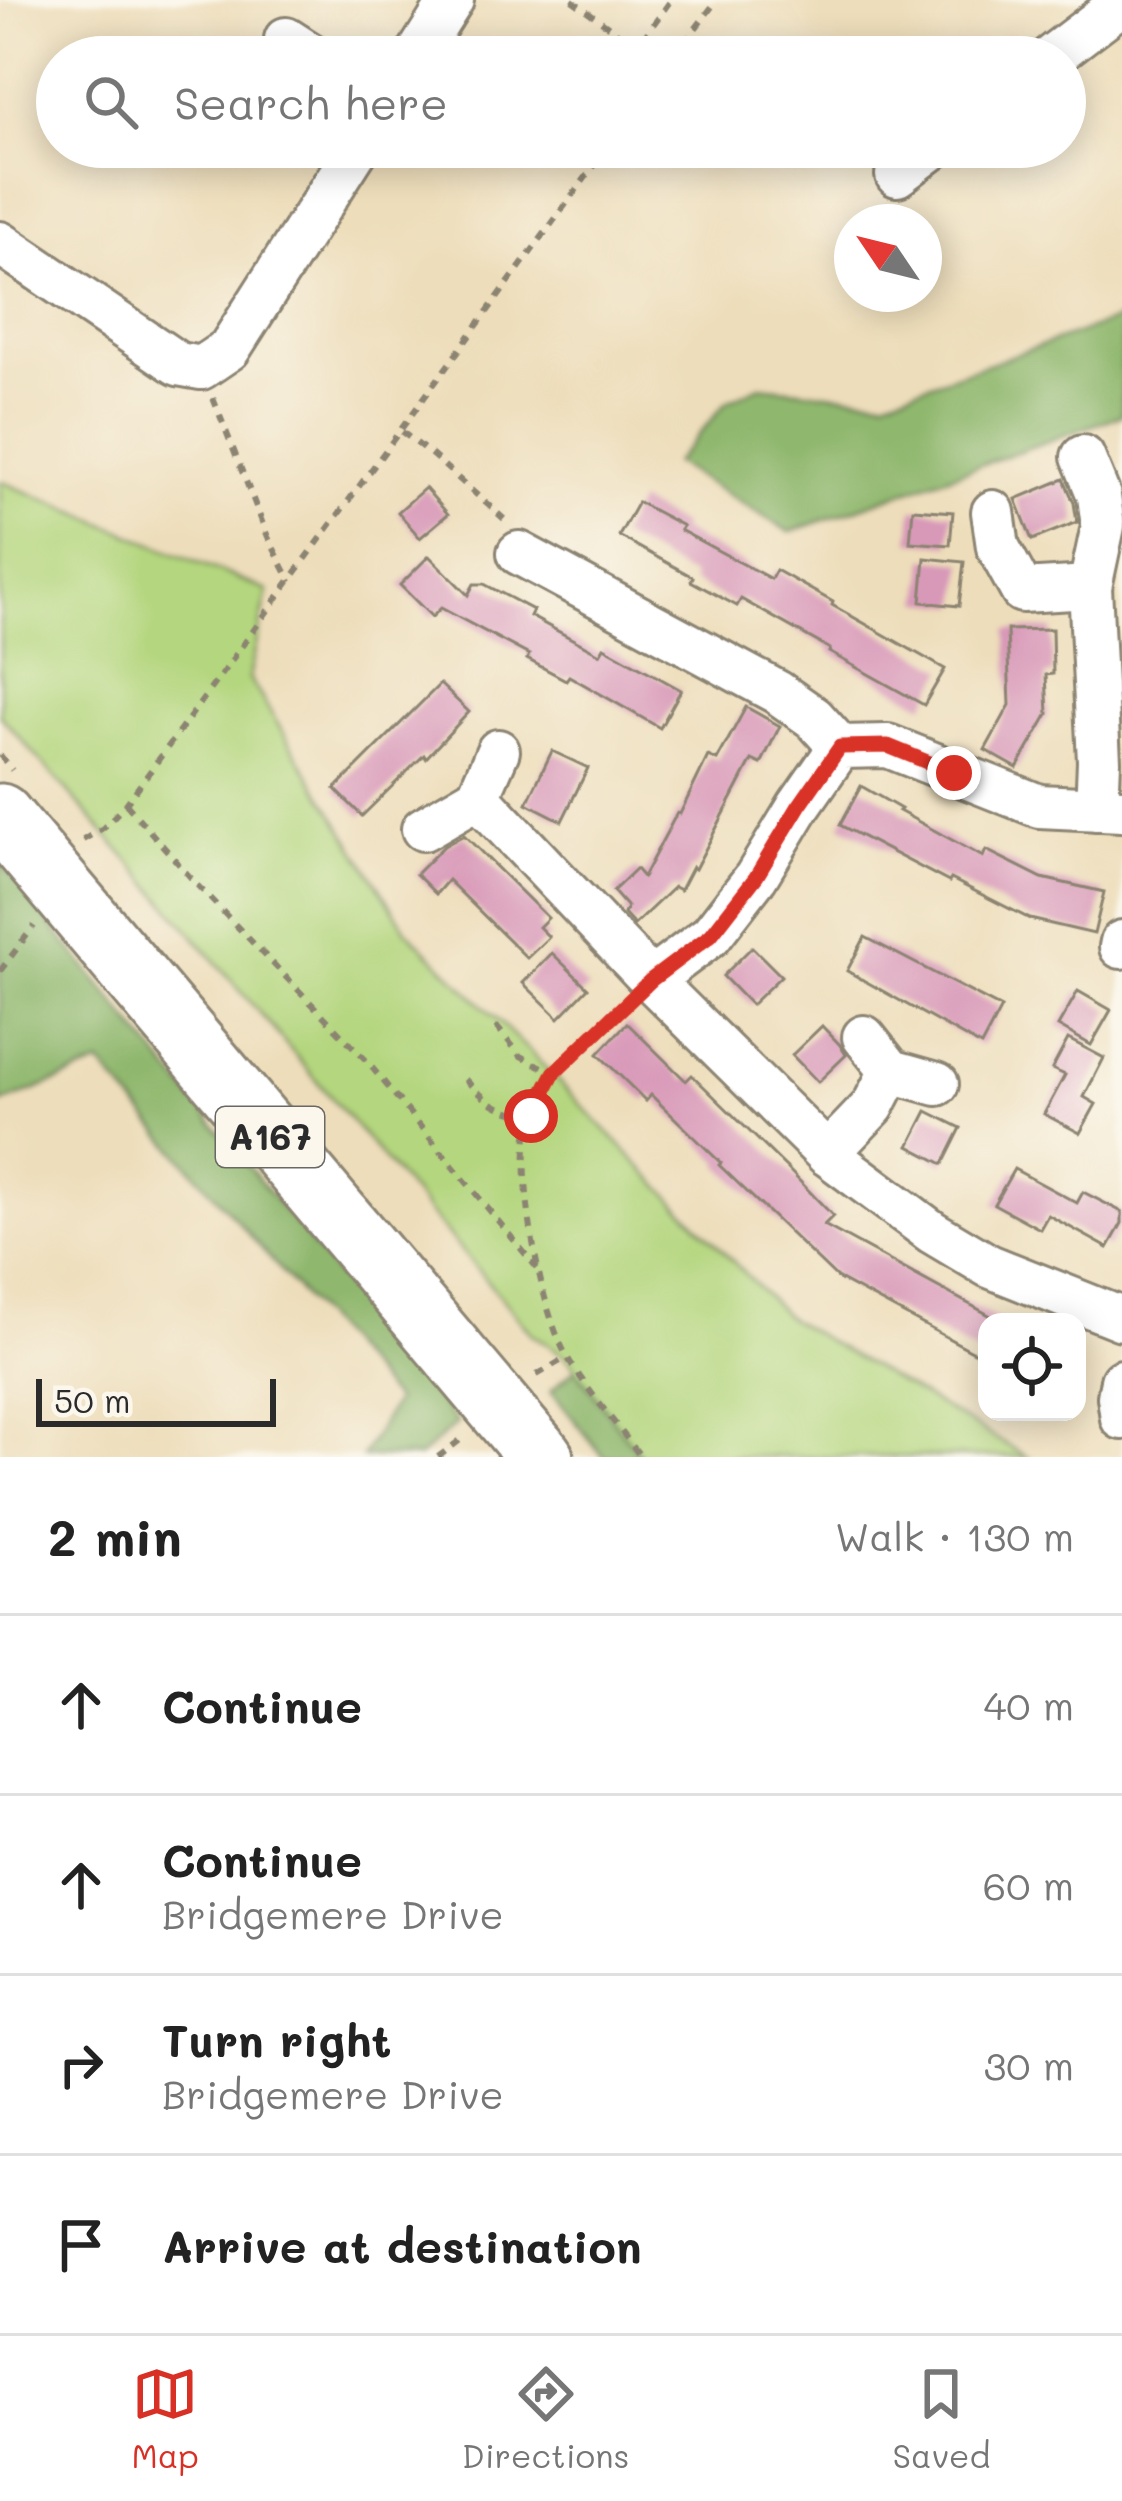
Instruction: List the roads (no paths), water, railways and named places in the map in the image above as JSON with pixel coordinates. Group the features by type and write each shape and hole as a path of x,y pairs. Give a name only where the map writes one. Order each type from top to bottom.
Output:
{"highway":[{"name":"A167","path":"0,816 541,1457"}],"street":[{"path":"429,36 452,0"},
{"path":"1079,36 1122,3"},
{"path":"0,243 178,364 201,368 229,349 345,168"},
{"path":"897,175 906,168"},
{"path":"536,562 777,692 814,718 840,747 888,746 1039,806 1110,810 1099,761 1093,572 1103,526 1099,496 1083,457"},
{"path":"994,512 998,548 1022,591 1093,572"},
{"path":"651,980 711,935 756,877 840,747"},
{"path":"422,829 478,797 498,751"},
{"path":"478,797 651,980 827,1154 932,1232 989,1266 1122,1319"},
{"path":"864,1037 891,1071 937,1084"},
{"path":"827,1154 873,1106 891,1071"},
{"path":"1122,1381 1122,1418"}]}
